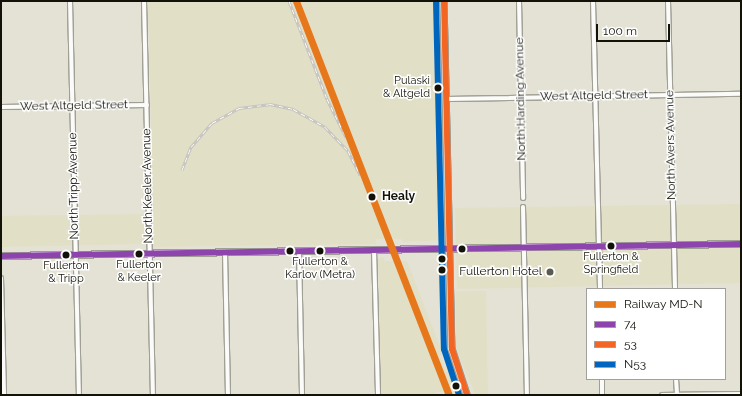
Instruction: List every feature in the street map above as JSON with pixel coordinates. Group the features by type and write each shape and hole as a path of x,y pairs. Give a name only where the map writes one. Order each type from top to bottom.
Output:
{"main road":[{"path":"444,1 452,349 467,395"},
{"path":"1,256 741,244"}],"street":[{"name":"North Tripp Avenue","path":"70,1 79,395"},
{"name":"North Keeler Avenue","path":"144,1 153,395"},
{"name":"North Harding Avenue","path":"518,1 523,198"},
{"path":"593,1 600,288"},
{"name":"North Avers Avenue","path":"668,1 674,288"},
{"name":"West Altgeld Street","path":"446,98 741,94"},
{"name":"West Altgeld Street","path":"1,107 147,105"},
{"path":"523,206 527,395"},
{"path":"374,250 378,395"},
{"path":"299,251 302,395"},
{"path":"225,252 228,395"},
{"path":"1,278 4,395"},
{"path":"602,380 602,395"},
{"path":"676,380 677,395"},
{"path":"662,395 741,394"}],"shaded area":[{"path":"148,1 438,1 443,240 403,242 401,239 376,239 376,244 154,247"},
{"path":"741,204 741,283 457,289 455,208"},
{"path":"144,214 145,244 1,247 1,216"},
{"path":"381,257 384,257 384,261 407,261 443,354 440,356 446,372 451,370 457,387 454,391 435,392 436,394 381,395 378,260"},
{"path":"456,291 486,291 488,394 475,394 456,350"}],"railway":[{"path":"289,1 327,99 346,137"},
{"path":"182,170 191,147 212,123 239,108 270,104 293,109 325,127 348,151 360,175"}],"rail line":[{"name":"MD-N","path":"296,1 449,395"}],"transit line":[{"name":"N53","path":"436,1 444,349 459,395"},
{"name":"53","path":"444,1 452,349 467,395"},
{"name":"74","path":"1,256 741,244"}],"place":[{"name":"Pulaski & Altgeld","path":"438,88"},
{"name":"Healy","path":"372,197"},
{"name":"Fullerton & Springfield","path":"611,246"},
{"name":"Fullerton & Karlov (Metra)","path":"320,251"},
{"name":"Fullerton & Keeler","path":"139,254"},
{"name":"Fullerton & Tripp","path":"66,255"},
{"name":"Fullerton Hotel","path":"550,272"}]}
